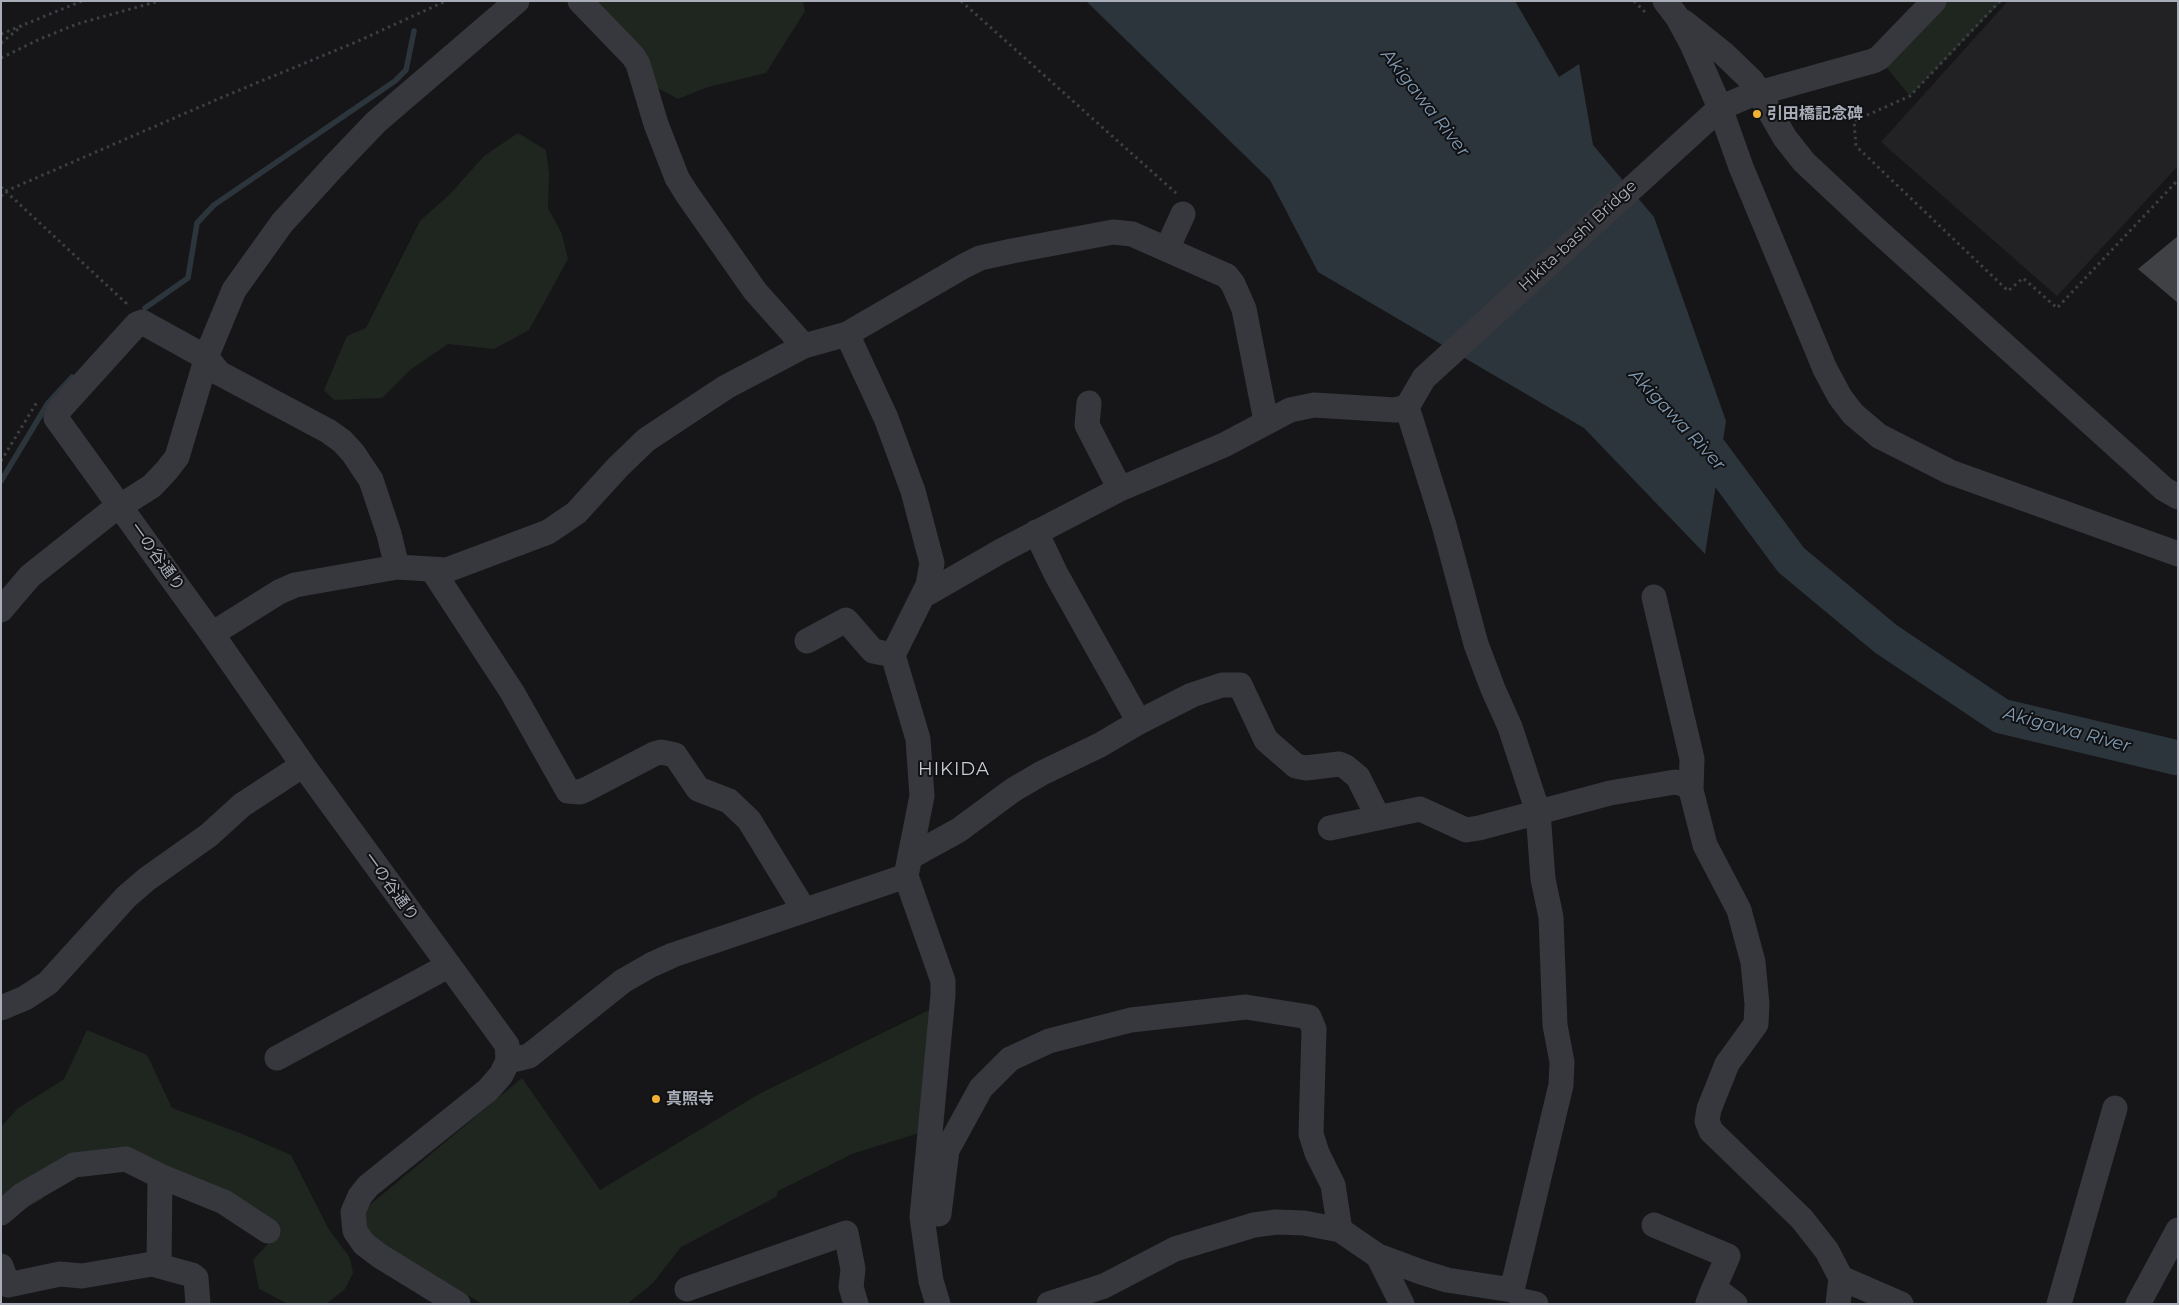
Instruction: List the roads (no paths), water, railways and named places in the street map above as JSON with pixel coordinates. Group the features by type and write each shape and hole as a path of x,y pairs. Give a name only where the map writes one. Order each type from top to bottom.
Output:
{"street":[{"path":"1,610 30,576 80,534 152,486 177,457 207,358 234,290 282,223 376,122 517,1"},
{"path":"580,1 633,56 638,64 656,124 677,178 687,194 756,291 804,346"},
{"path":"1712,113 1734,101 1879,58 1934,1"},
{"path":"1672,10 1724,54 1752,81 1785,138 1804,162 2164,489 2178,497"},
{"path":"1672,10 1692,44 1712,113 1741,167 1829,378 1840,397 1860,422 1894,444 1950,472 2178,554"},
{"name":"Hikita-bashi Bridge","path":"1407,407 1424,378 1712,113"},
{"path":"1167,248 1183,214"},
{"path":"212,634 279,592 295,585 397,567 433,571 447,570 548,532 576,512 646,440 726,387 804,346 847,334 980,258 1113,232 1132,234 1217,271 1234,284 1244,309 1266,421"},
{"name":"一の谷通り","path":"207,358 142,322 137,324 65,403 56,418 212,634 303,765 448,966 502,1037 506,1045 508,1061"},
{"path":"847,334 886,418 913,491 932,563 928,585 893,655 918,739 922,796 908,867 942,981 943,995 922,1217 931,1281 938,1304"},
{"path":"207,358 219,372 328,431 342,441 353,453 371,480 378,495 397,567"},
{"path":"1089,403 1087,425 1120,489"},
{"path":"923,596 1036,532 1120,489 1224,445 1266,421 1290,410 1314,405 1394,410 1407,407 1444,524 1476,644 1513,735 1538,812 1543,879 1551,916 1555,1025 1562,1062 1561,1085 1524,1300 1447,1280 1378,1256 1340,1230 1304,1223 1276,1222 1254,1225 1175,1249 1104,1286 1049,1304"},
{"path":"1036,532 1056,574 1139,722"},
{"path":"433,571 512,692 568,790 573,792 587,789 654,754 661,752 675,755 698,789 730,801 749,820 804,910"},
{"path":"1654,597 1692,759 1691,790 1705,845 1739,910 1753,962 1757,1004 1756,1024 1727,1064 1709,1109 1707,1121 1712,1131 1802,1219 1827,1251 1842,1278 1901,1304"},
{"path":"807,641 846,620 874,651 893,655"},
{"path":"458,1304 380,1256 364,1244 355,1231 353,1212 360,1196 368,1186 488,1090 501,1075 508,1061 529,1056 623,981 651,965 804,910 908,867 1013,790 1042,773 1100,745 1139,722 1192,695 1222,685 1240,685 1266,740 1296,766 1306,768 1339,764 1358,776 1378,817"},
{"path":"1,1008 25,998 48,983 126,897 146,879 209,835 242,805 303,765"},
{"path":"1330,828 1420,809 1466,830 1610,793 1675,782 1684,784 1691,790"},
{"path":"277,1058 448,966"},
{"path":"926,1250 937,1239 947,1150 981,1088 1010,1059 1049,1041 1132,1020 1246,1007 1309,1017 1314,1029 1311,1134 1317,1153 1333,1185 1340,1230"},
{"path":"2059,1304 2115,1108"},
{"path":"1,1213 22,1196 74,1165 126,1159 160,1176 224,1202 268,1231"},
{"path":"159,1266 160,1176"},
{"path":"1654,1225 1728,1256 1711,1296 1735,1304"},
{"path":"2138,1304 2178,1230"},
{"path":"687,1289 846,1233 853,1269 851,1287 856,1304"},
{"path":"1378,1256 1402,1304"},
{"path":"1,1266 8,1285 60,1274 82,1276 152,1264 192,1275 196,1278 198,1304"},
{"path":"1838,1304 1842,1278"}],"water":[{"path":"1086,1 1515,1 1559,77 1579,64 1593,145 1654,217 1726,421 1705,554 1584,428 1318,272 1270,180"}],"waterway":[{"path":"145,308 188,278 197,223 214,205 395,81 406,70 414,31"},
{"path":"1,481 48,403 72,377"},
{"name":"Akigawa River","path":"1687,429 1711,452 1791,560 1886,639 2001,716 2178,758"}],"place":[{"name":"引田橋記念碑","path":"1757,114"},
{"name":"真照寺","path":"656,1099"}],"district":[{"name":"HIKIDA","path":"954,770"}]}
